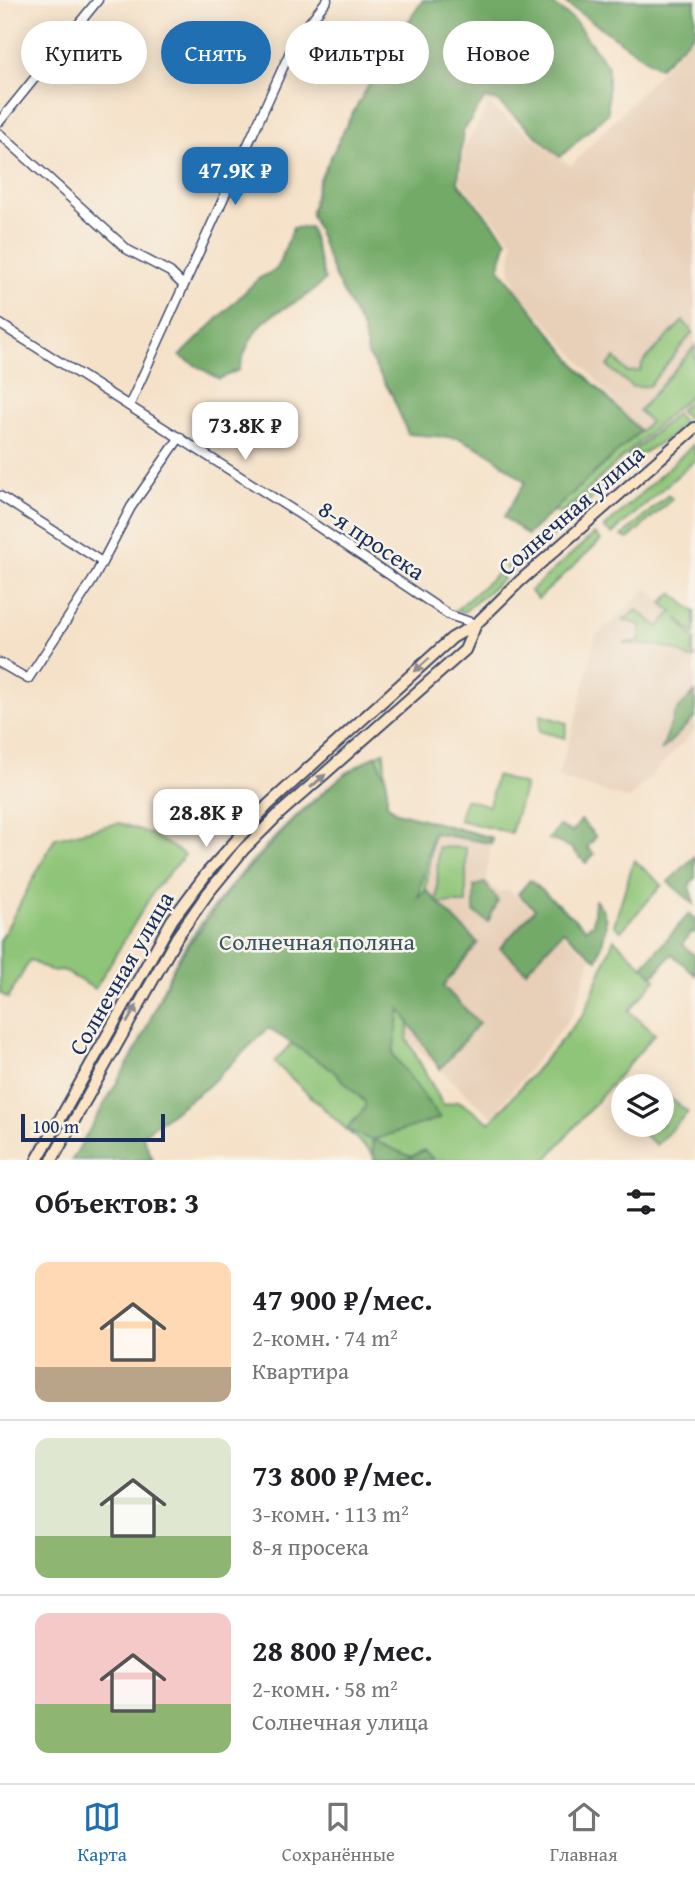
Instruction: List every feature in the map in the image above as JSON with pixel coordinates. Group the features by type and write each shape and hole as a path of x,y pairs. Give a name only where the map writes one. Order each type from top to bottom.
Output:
{"main road":[{"name":"Солнечная улица","path":"37,1160 172,920 223,853 268,805 452,638 476,624 520,581 695,428"},
{"name":"Солнечная улица","path":"52,1160 164,959 208,893 243,850 280,813 465,650 476,624"}],"street":[{"path":"0,121 98,0"},
{"path":"129,406 295,41 327,0"},
{"path":"0,135 128,250 170,272 183,285"},
{"name":"8-я просека","path":"0,324 180,437 449,615 476,624"},
{"path":"0,663 28,679 102,562 131,507 180,437"},
{"path":"0,496 102,562"}],"shaded area":[{"path":"695,35 695,381 640,431 517,288 510,268 513,241 461,182 464,148 489,105 571,166"},
{"path":"647,588 695,634 695,730 629,799 557,778 577,715 596,636"},
{"path":"433,832 491,843 486,880 499,892 509,890 591,958 574,1012 492,1117 407,1039"}],"green space":[{"path":"423,0 547,0 574,20 608,67 608,113 560,157 496,100 484,99 463,132 458,183 507,240 499,268 580,370 640,431 527,535 504,517 525,482 489,453 459,438 408,434 392,395 368,355 363,330 335,277 311,213 318,183 369,84 429,84 429,21 409,21"},
{"path":"561,0 695,0 695,32 659,68"},
{"path":"310,227 325,280 310,293 264,322 255,332 239,370 219,379 180,356 258,279 277,269 293,228"},
{"path":"683,321 693,332 649,386 632,387 607,366 615,358 627,372 640,371 643,362"},
{"path":"695,346 695,391 562,513 553,511 650,422 639,411"},
{"path":"695,395 695,412 688,419 679,411"},
{"path":"676,414 684,423 667,439 632,459 628,456"},
{"path":"695,443 695,460 612,534 604,528"},
{"path":"597,485 600,489 582,511 511,572 505,567"},
{"path":"668,495 672,499 628,539 622,536"},
{"path":"594,534 601,540 538,599 530,591"},
{"path":"498,573 503,579 464,612 455,611"},
{"path":"672,593 695,612 695,634 677,618 695,640 692,652 695,658 689,659 666,647 624,643 639,641 641,625 623,620 637,610 659,627 672,612 662,603"},
{"path":"695,692 695,717 661,751 675,713"},
{"path":"541,715 567,723 565,738 539,731"},
{"name":"Солнечная поляна","path":"384,752 387,804 396,812 492,838 491,843 433,833 407,1039 443,1105 459,1101 490,1123 584,1014 614,939 656,979 629,1011 655,1034 620,1074 611,1074 611,1085 546,1160 379,1160 274,1062 292,1043 268,1028 207,1087 142,1135 153,1160 72,1160 131,1060 166,982 192,937 268,844 329,787 358,766"},
{"name":"Солнечная поляна","path":"376,755 387,782 387,804 396,812 492,838 491,843 433,833 418,898 426,890 478,943 443,986 479,1023 440,1069 400,1009 393,1054 440,1118 373,1140 411,1157 424,1150 434,1160 374,1160 372,1140 346,1130 365,1108 365,1102 331,1069 268,1028 207,1087 142,1135 153,1160 72,1160 138,1046 177,961 233,885 302,812 342,776"},
{"path":"496,776 525,785 511,833 459,820 465,799 489,806"},
{"path":"581,820 596,837 587,847 594,854 586,863 570,847 549,839 559,826 572,832"},
{"path":"119,823 151,834 185,855 155,889 95,989 62,970 50,971 30,960 8,998 0,993 0,941 55,838"},
{"path":"438,847 466,848 466,903 437,903"},
{"path":"695,856 695,878 689,886 694,904 668,882"},
{"path":"634,860 662,885 621,931 614,925"},
{"path":"530,880 586,929 593,923 595,900 601,907 606,921 597,960 563,931 526,971 500,948 535,909 518,894"},
{"path":"485,883 498,901 488,922 474,912 474,886"},
{"path":"689,914 695,919 695,933 692,932 682,944 695,956 695,975 672,954 653,976 643,966"},
{"path":"674,1101 688,1112 674,1126"},
{"path":"647,1137 664,1137 656,1145"}]}
